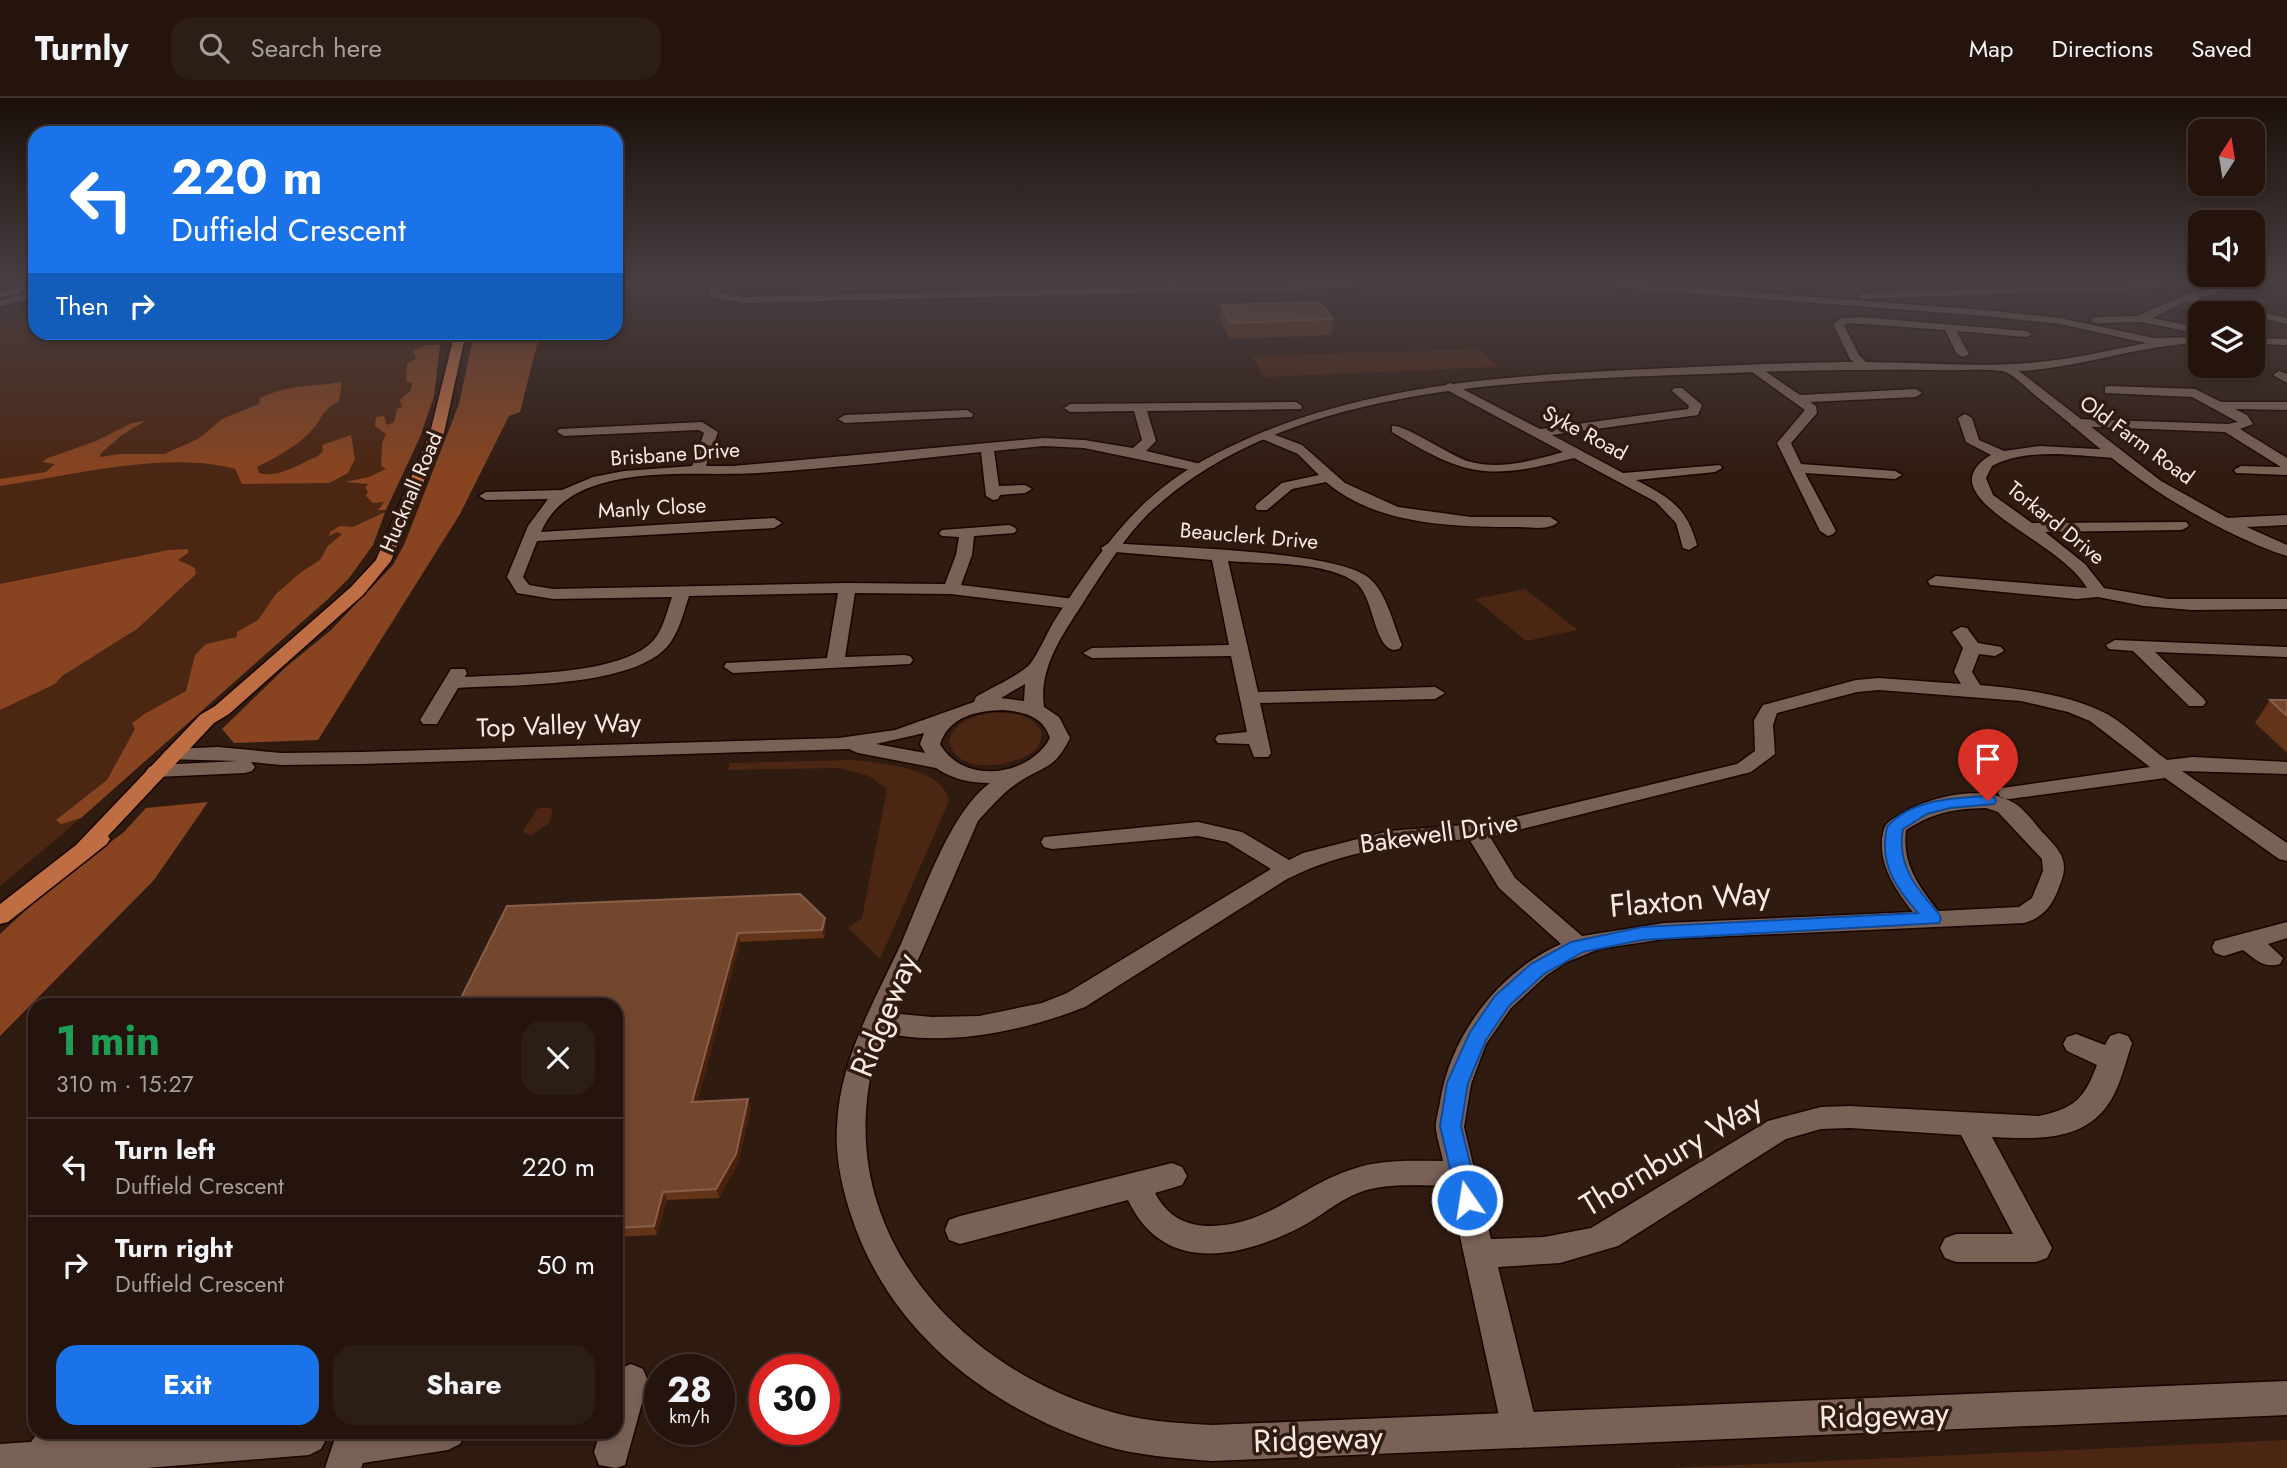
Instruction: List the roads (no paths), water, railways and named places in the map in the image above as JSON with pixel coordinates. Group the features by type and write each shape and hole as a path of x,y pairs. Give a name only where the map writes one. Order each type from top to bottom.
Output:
{"main road":[{"name":"Hucknall Road","path":"0,916 87,845 221,718 222,710 339,608 383,561 437,433 458,346"}],"street":[{"path":"1849,346 1854,357 1864,366"},
{"path":"1962,346 1966,352"},
{"path":"2125,350 2127,346"},
{"path":"1035,709 1031,694 1035,670 1109,548 1150,504 1200,468 1265,435 1342,410 1451,387 1572,376 1756,369 1864,366 1993,368 2012,371 2148,346"},
{"path":"1756,369 1801,399 1811,409 1811,413 1784,443 1828,531"},
{"name":"Old Farm Road","path":"2012,371 2156,484 2225,523 2287,551"},
{"name":"Syke Road","path":"1451,387 1623,477 1668,505 1688,538 1705,533"},
{"path":"2076,423 2228,428 2246,424 2242,418 2204,396 2175,391 2109,390"},
{"path":"1540,433 1688,414 1693,412 1696,405 1681,394 1665,398"},
{"path":"1801,399 1911,395"},
{"path":"1070,408 1085,403 1139,407 1287,407"},
{"path":"2220,405 2287,406"},
{"path":"1137,452 1149,441 1139,407"},
{"path":"845,419 916,435 952,409 967,414"},
{"path":"1949,421 1966,421 1976,445 2001,455"},
{"path":"574,434 702,426 711,432 696,472"},
{"path":"2228,428 2287,464"},
{"path":"1408,433 1458,463 1482,469 1510,469 1577,453"},
{"name":"Brisbane Drive","path":"1074,604 951,589 848,588 552,594 523,589 515,577 545,510 565,494 599,480 621,476 756,469 916,435 987,447 1077,441 1137,452 1200,468"},
{"path":"1265,435 1306,454 1344,489 1372,502 1423,517 1467,522 1541,524"},
{"path":"987,447 992,493 1026,489"},
{"name":"Torkard Drive","path":"2098,592 2083,571 1981,490 1979,483 1983,465 2001,455 2029,451 2115,454"},
{"path":"1623,477 1695,465 1715,468"},
{"path":"1795,468 1872,470 1895,475"},
{"path":"2241,470 2287,471"},
{"path":"1273,503 1297,482 1328,477"},
{"path":"496,498 565,494"},
{"path":"2225,523 2287,520"},
{"path":"2027,528 2155,521 2181,525"},
{"name":"Manly Close","path":"533,537 774,522"},
{"path":"947,533 1009,530"},
{"path":"951,589 964,555 967,532"},
{"name":"Beauclerk Drive","path":"1109,548 1305,562 1343,571 1361,579 1370,588 1391,640 1409,634"},
{"path":"1219,556 1260,745 1225,739"},
{"name":"Torkard Drive","path":"1936,581 2077,594 2098,592"},
{"path":"835,663 848,588"},
{"path":"430,720 456,677 601,672 628,664 649,653 663,640 682,592"},
{"path":"2098,592 2138,600 2230,605 2285,598"},
{"path":"1961,632 1972,648 1995,651"},
{"path":"2115,645 2287,652"},
{"path":"2138,646 2196,695"},
{"path":"1972,648 1963,672 1975,692"},
{"path":"1092,653 1112,659 1239,650"},
{"path":"733,667 752,672 835,663 904,660"},
{"path":"968,708 1003,704 1035,709 1054,722 1058,729 1058,746 1044,762 1018,774 990,777 963,774 939,762 930,744 932,735 947,718 968,708 996,696 1035,670"},
{"name":"Bakewell Drive","path":"879,1022 954,1029 997,1025 1045,1013 1076,1000 1288,869 1349,846 1389,838 1490,830 1744,768 1765,754 1767,744 1762,724 1763,715 1770,709 1856,686 1879,684 2036,697 2071,706 2106,722 2166,769 2287,854"},
{"path":"1249,698 1421,690"},
{"name":"Top Valley Way","path":"174,763 248,767 281,759 839,744 898,735 947,718"},
{"name":"Top Valley Way","path":"839,744 939,762"},
{"path":"2022,795 2193,763 2287,768"},
{"name":"Ridgeway","path":"963,774 968,790 968,819"},
{"name":"Ridgeway","path":"1018,774 993,791 968,819 860,1064 850,1138 853,1178 865,1221 897,1282 938,1333 987,1373 1050,1407 1101,1426 1158,1440 1212,1443 2287,1398"},
{"path":"1966,801 2000,804 2013,813 2053,857 2054,872 2042,902 2024,915 1932,919 1903,884 1891,845 1895,827 1921,811 1966,801"},
{"path":"1052,842 1076,832 1198,829 1216,831 1234,837 1288,869"},
{"path":"1475,831 1507,883 1578,946"},
{"name":"Flaxton Way","path":"1520,1430 1450,1126 1458,1083 1477,1038 1502,1001 1537,969 1578,946 1620,937 1664,931 1932,919"},
{"path":"2270,958 2236,944 2287,930"},
{"name":"Thornbury Way","path":"1479,1253 1557,1250 1585,1246 1607,1236 1778,1129 1799,1122 1850,1117 2039,1128 2070,1121 2087,1110 2100,1094 2116,1051 2076,1044"},
{"path":"1956,1248 2036,1248 1970,1124"},
{"path":"1136,1185 1153,1218 1173,1233 1199,1240 1246,1233 1287,1220 1353,1181 1380,1175 1461,1173"},
{"path":"960,1230 1172,1176"},
{"path":"623,1405 631,1381"},
{"path":"0,1462 50,1445 244,1439"},
{"path":"349,1449 407,1439"},
{"path":"612,1452 615,1439"}]}
